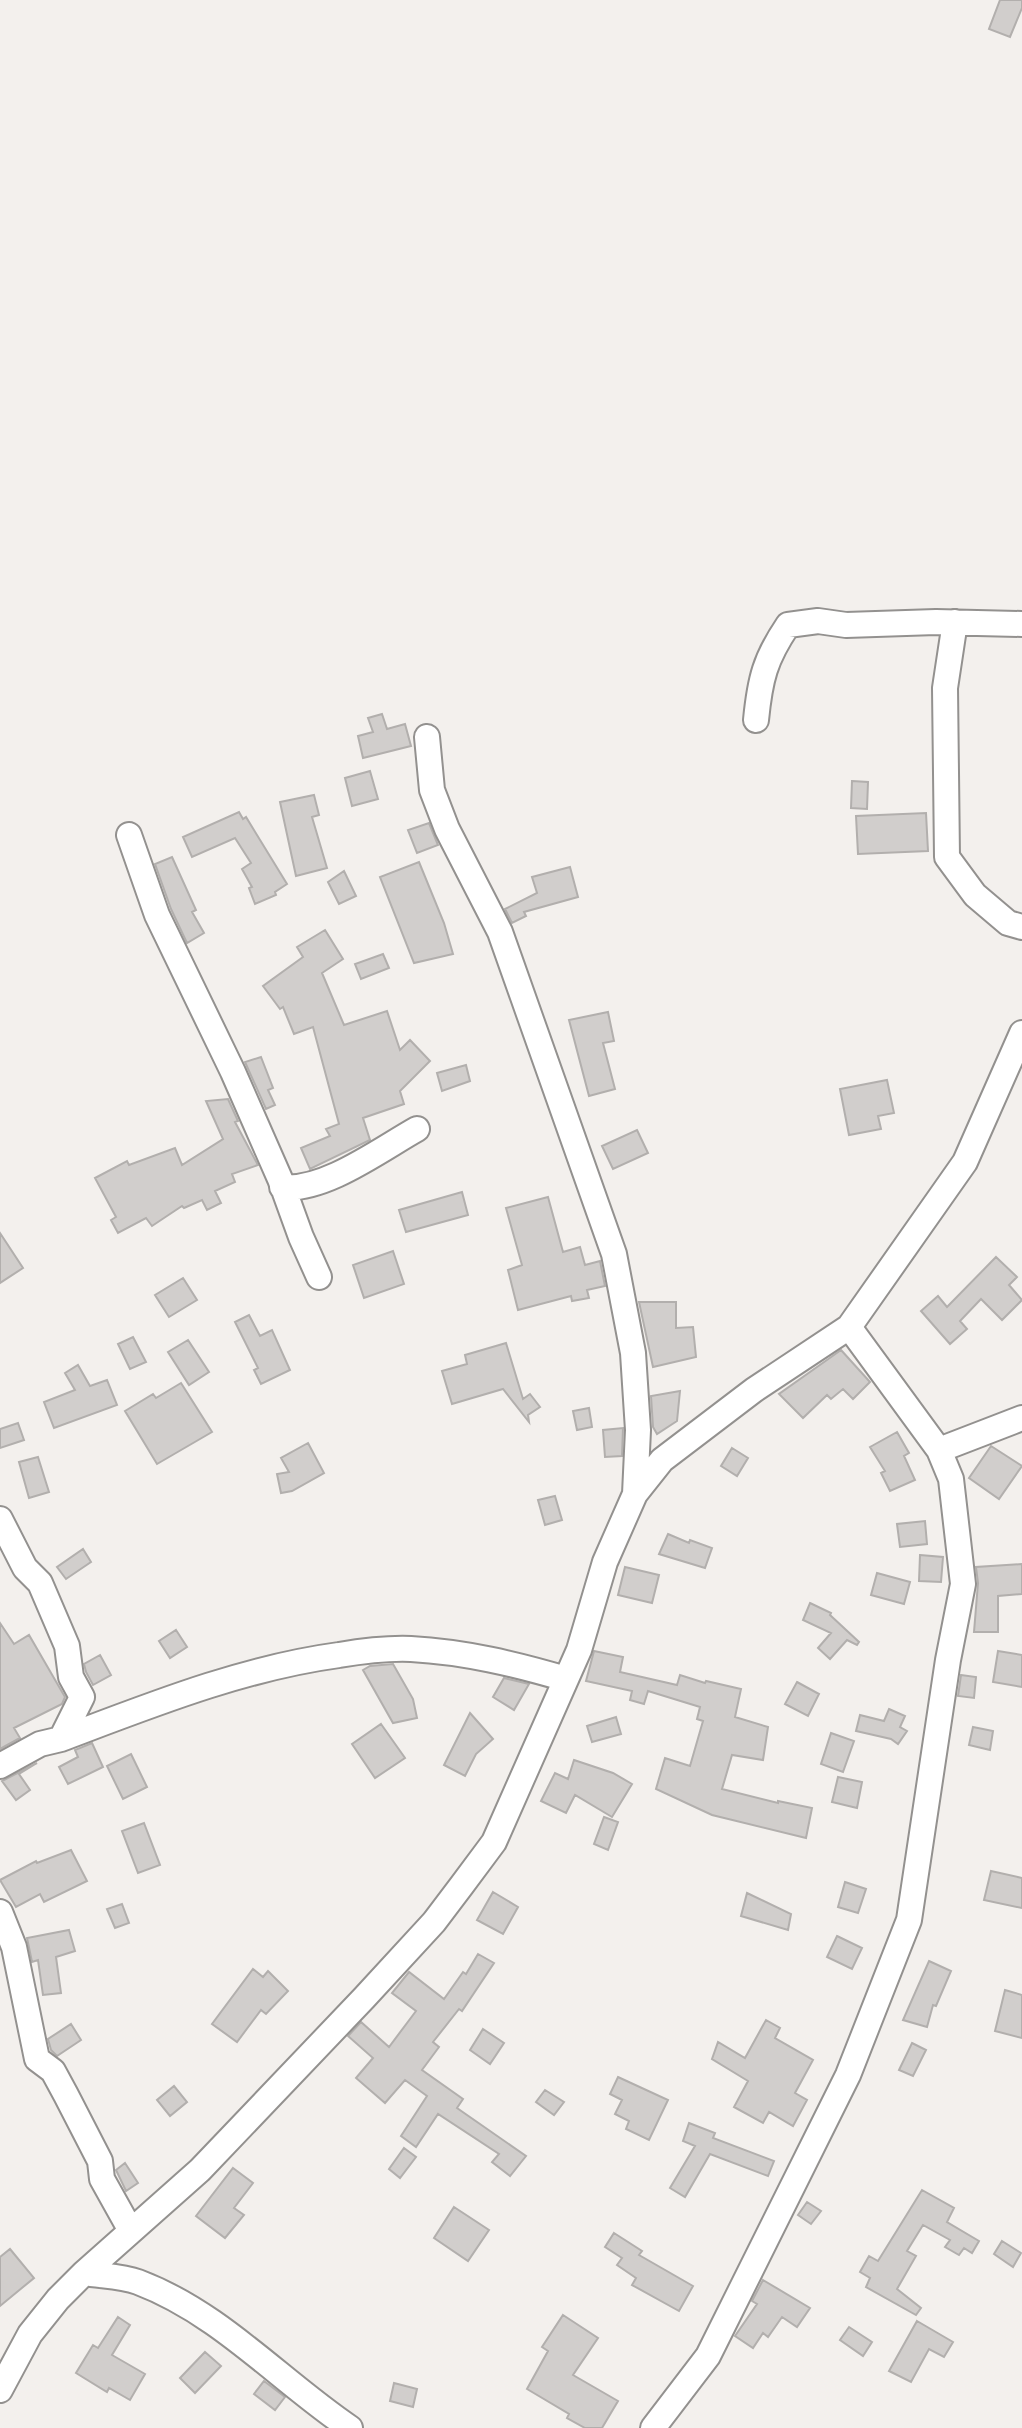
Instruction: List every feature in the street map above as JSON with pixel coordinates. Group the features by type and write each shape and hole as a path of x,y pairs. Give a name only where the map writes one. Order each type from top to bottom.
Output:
{"street":[{"path":"756,720 760,680 773,648 788,625 818,621 846,625 1022,624"},
{"path":"955,622 945,688 947,857 975,895 1008,923 1022,927"},
{"path":"427,737 432,790 447,829 500,932 614,1254 633,1353 638,1430 635,1494"},
{"path":"129,835 157,915 233,1072 319,1277"},
{"path":"0,2390 30,2334 58,2299 200,2170 434,1922 494,1842 579,1650 605,1562 635,1494 662,1460 754,1390 849,1327 965,1162 1022,1033"},
{"path":"282,1187 311,1184 335,1174 417,1129"},
{"path":"653,2428 708,2356 848,2075 909,1920 948,1660 963,1584 951,1479 939,1450 849,1327"},
{"path":"939,1450 1022,1418"},
{"path":"0,1519 25,1568 40,1583 67,1646 71,1677 82,1697 61,1739"},
{"path":"0,1766 40,1744 269,1667 371,1650 410,1649 490,1658 566,1679"},
{"path":"0,1912 14,1947 37,2059 53,2071 100,2161 102,2179 131,2231"},
{"path":"84,2273 135,2281 207,2317 300,2394 350,2428"}],"building":[{"path":"1000,0 1022,0 1022,8 1010,37 989,29"},
{"path":"382,714 387,729 405,724 411,746 363,758 358,736 373,732 368,718"},
{"path":"370,771 378,799 352,806 345,778"},
{"path":"852,781 868,782 867,809 851,808"},
{"path":"314,795 319,815 312,817 327,868 296,876 280,802"},
{"path":"239,812 243,819 246,817 287,884 275,892 276,895 255,904 249,888 252,887 242,869 251,863 235,838 192,857 183,837"},
{"path":"926,813 928,851 858,854 856,816"},
{"path":"429,823 438,845 417,853 408,830"},
{"path":"172,857 196,910 192,912 204,933 187,943 155,864"},
{"path":"419,862 453,954 414,963 380,877"},
{"path":"570,867 578,897 524,912 526,916 512,923 505,909 537,893 532,877"},
{"path":"344,871 356,896 339,904 328,882"},
{"path":"325,930 343,959 322,973 344,1025 387,1011 400,1050 410,1040 430,1061 400,1091 404,1104 363,1118 370,1140 310,1169 301,1148 330,1136 326,1129 339,1124 313,1027 294,1034 283,1007 280,1009 263,986 303,957 297,947"},
{"path":"383,954 389,968 361,979 355,964"},
{"path":"608,1012 614,1041 603,1043 615,1089 589,1096 569,1020"},
{"path":"261,1057 273,1088 268,1090 275,1105 266,1109 245,1062"},
{"path":"466,1065 470,1081 442,1091 437,1073"},
{"path":"887,1080 894,1113 878,1116 881,1129 849,1135 840,1089"},
{"path":"228,1099 238,1121 235,1122 258,1165 232,1174 235,1182 215,1191 221,1203 207,1210 202,1200 184,1208 182,1206 152,1226 146,1218 118,1233 111,1220 116,1217 95,1178 127,1161 129,1165 175,1148 182,1165 223,1139 206,1101"},
{"path":"637,1130 648,1153 613,1169 602,1146"},
{"path":"462,1192 468,1215 406,1232 399,1210"},
{"path":"548,1197 563,1252 580,1247 585,1265 600,1261 605,1286 587,1290 589,1298 572,1301 571,1296 518,1310 508,1270 522,1265 506,1208"},
{"path":"0,1233 23,1268 0,1283"},
{"path":"393,1251 404,1284 364,1298 353,1265"},
{"path":"996,1257 1017,1277 1009,1285 1022,1300 1002,1320 981,1299 960,1321 967,1329 950,1344 921,1311 938,1296 947,1307"},
{"path":"183,1278 197,1300 169,1317 155,1295"},
{"path":"639,1302 676,1302 676,1328 693,1327 696,1357 653,1367"},
{"path":"249,1315 260,1336 272,1330 290,1370 261,1384 254,1370 258,1368 235,1322"},
{"path":"133,1337 146,1362 130,1369 118,1344"},
{"path":"188,1340 209,1372 189,1385 168,1352"},
{"path":"506,1343 523,1399 530,1394 540,1407 528,1415 529,1422 503,1389 452,1404 442,1371 467,1364 465,1355"},
{"path":"841,1350 870,1382 853,1399 843,1389 831,1399 827,1395 803,1418 779,1394"},
{"path":"78,1365 90,1386 107,1380 117,1405 54,1428 44,1402 75,1390 65,1373"},
{"path":"181,1383 212,1432 157,1464 125,1411 153,1394 156,1398"},
{"path":"680,1391 677,1421 657,1434 653,1427 651,1396"},
{"path":"589,1408 592,1427 577,1430 573,1411"},
{"path":"18,1423 24,1440 0,1448 0,1429"},
{"path":"623,1428 622,1456 605,1457 603,1430"},
{"path":"897,1432 909,1453 904,1456 915,1480 890,1491 881,1473 885,1471 870,1447"},
{"path":"308,1443 324,1473 292,1491 281,1493 277,1474 289,1472 281,1458"},
{"path":"991,1446 1022,1466 999,1499 969,1478"},
{"path":"732,1448 748,1458 737,1476 721,1466"},
{"path":"38,1457 49,1492 29,1498 19,1462"},
{"path":"555,1496 562,1520 545,1525 538,1500"},
{"path":"925,1521 927,1544 900,1547 897,1524"},
{"path":"668,1534 712,1548 705,1568 659,1554"},
{"path":"83,1549 91,1562 66,1579 57,1567"},
{"path":"920,1555 943,1557 941,1582 919,1581"},
{"path":"1022,1564 1022,1594 998,1596 998,1632 974,1632 978,1583 976,1567"},
{"path":"625,1567 659,1575 652,1603 618,1595"},
{"path":"877,1573 910,1582 904,1604 871,1595"},
{"path":"810,1603 831,1613 859,1642 857,1645 847,1640 830,1659 818,1648 831,1633 803,1620"},
{"path":"0,1623 14,1644 29,1635 65,1697 62,1704 14,1728 20,1738 0,1749"},
{"path":"176,1630 187,1647 170,1658 159,1641"},
{"path":"594,1651 623,1657 620,1672 677,1685 680,1675 741,1689 735,1717 768,1727 763,1760 732,1755 722,1789 812,1808 806,1838 712,1815 656,1789 665,1758 690,1766 703,1721 697,1719 700,1707 648,1691 644,1704 630,1700 632,1691 586,1681"},
{"path":"998,1651 1022,1655 1022,1687 993,1682"},
{"path":"100,1655 111,1675 93,1685 84,1664"},
{"path":"393,1664 413,1699 417,1718 393,1723 363,1670 370,1666"},
{"path":"961,1675 976,1677 974,1698 958,1696"},
{"path":"504,1678 529,1684 514,1710 493,1697"},
{"path":"797,1682 819,1694 808,1716 785,1704"},
{"path":"889,1709 905,1716 900,1727 907,1731 898,1744 891,1739 856,1731 860,1715 884,1721"},
{"path":"470,1713 493,1739 476,1754 465,1776 444,1765"},
{"path":"616,1717 621,1734 592,1742 587,1726"},
{"path":"381,1724 405,1758 375,1778 352,1744"},
{"path":"973,1727 993,1731 990,1750 969,1745"},
{"path":"831,1733 854,1741 843,1772 821,1764"},
{"path":"92,1743 103,1767 68,1784 59,1767 78,1757 75,1750"},
{"path":"131,1754 147,1787 123,1799 107,1766"},
{"path":"574,1760 613,1773 632,1784 612,1817 575,1795 566,1813 541,1801 555,1773 568,1779"},
{"path":"37,1763 19,1774 30,1790 16,1800 2,1781"},
{"path":"838,1777 862,1782 857,1808 832,1802"},
{"path":"604,1817 618,1822 608,1850 594,1844"},
{"path":"144,1823 160,1865 138,1873 122,1831"},
{"path":"71,1850 87,1881 44,1902 40,1894 16,1907 0,1880 36,1861"},
{"path":"991,1871 1022,1878 1022,1908 984,1900"},
{"path":"845,1882 866,1889 858,1913 838,1907"},
{"path":"493,1892 518,1907 503,1934 477,1920"},
{"path":"747,1893 791,1914 788,1930 741,1916"},
{"path":"122,1904 129,1923 115,1928 107,1909"},
{"path":"69,1930 75,1951 56,1957 61,1993 43,1995 38,1960 32,1962 27,1938"},
{"path":"837,1936 862,1948 852,1969 827,1957"},
{"path":"478,1954 494,1963 462,2011 459,2009 433,2042 439,2047 422,2070 463,2099 457,2108 526,2156 510,2176 492,2162 499,2154 438,2114 416,2147 401,2136 427,2096 405,2080 385,2103 356,2078 373,2058 348,2036 361,2022 389,2047 416,2011 392,1993 409,1972 444,1999 463,1972 466,1974"},
{"path":"929,1961 951,1971 936,2006 933,2005 927,2027 903,2020"},
{"path":"253,1969 263,1977 268,1971 288,1991 266,2014 261,2010 237,2042 212,2024"},
{"path":"1005,1990 1022,1995 1022,2038 995,2031"},
{"path":"766,2020 780,2028 775,2038 813,2060 795,2093 807,2100 793,2126 769,2112 763,2123 734,2107 748,2081 712,2059 718,2042 745,2058"},
{"path":"71,2024 81,2040 57,2056 51,2050 48,2039"},
{"path":"483,2029 504,2043 490,2064 470,2050"},
{"path":"912,2043 926,2050 913,2076 899,2070"},
{"path":"618,2077 668,2100 649,2140 626,2129 629,2121 615,2114 622,2100 610,2094"},
{"path":"174,2086 187,2102 170,2116 157,2100"},
{"path":"545,2090 564,2102 554,2115 536,2102"},
{"path":"689,2123 715,2133 713,2138 774,2161 768,2176 710,2154 685,2197 670,2188 695,2146 683,2141"},
{"path":"404,2148 416,2157 400,2178 389,2169"},
{"path":"125,2163 138,2183 126,2191 116,2170"},
{"path":"233,2168 253,2183 234,2208 244,2215 225,2238 196,2216"},
{"path":"922,2190 954,2208 947,2222 979,2241 972,2253 964,2248 959,2255 945,2247 950,2240 923,2225 907,2251 916,2256 897,2289 921,2308 916,2315 866,2287 870,2278 860,2272 869,2256 878,2261"},
{"path":"807,2202 821,2211 811,2224 798,2215"},
{"path":"454,2207 489,2230 468,2261 434,2238"},
{"path":"614,2233 642,2251 639,2255 693,2286 679,2311 632,2285 636,2278 617,2265 622,2258 605,2247"},
{"path":"1002,2241 1021,2253 1013,2267 994,2254"},
{"path":"10,2249 34,2278 0,2306 0,2257"},
{"path":"763,2280 810,2308 797,2327 782,2317 768,2337 763,2333 753,2348 735,2336 757,2304 752,2301"},
{"path":"563,2315 598,2338 573,2375 618,2401 602,2428 585,2428 567,2418 569,2414 527,2389 548,2351 542,2347"},
{"path":"118,2317 130,2325 112,2355 145,2374 130,2400 109,2388 107,2392 76,2373 93,2345 98,2348"},
{"path":"917,2321 953,2342 944,2357 929,2349 911,2382 889,2371"},
{"path":"849,2327 872,2342 863,2356 840,2340"},
{"path":"205,2352 221,2366 195,2393 180,2378"},
{"path":"264,2381 285,2397 275,2410 254,2394"},
{"path":"394,2383 417,2389 413,2407 390,2401"}]}
